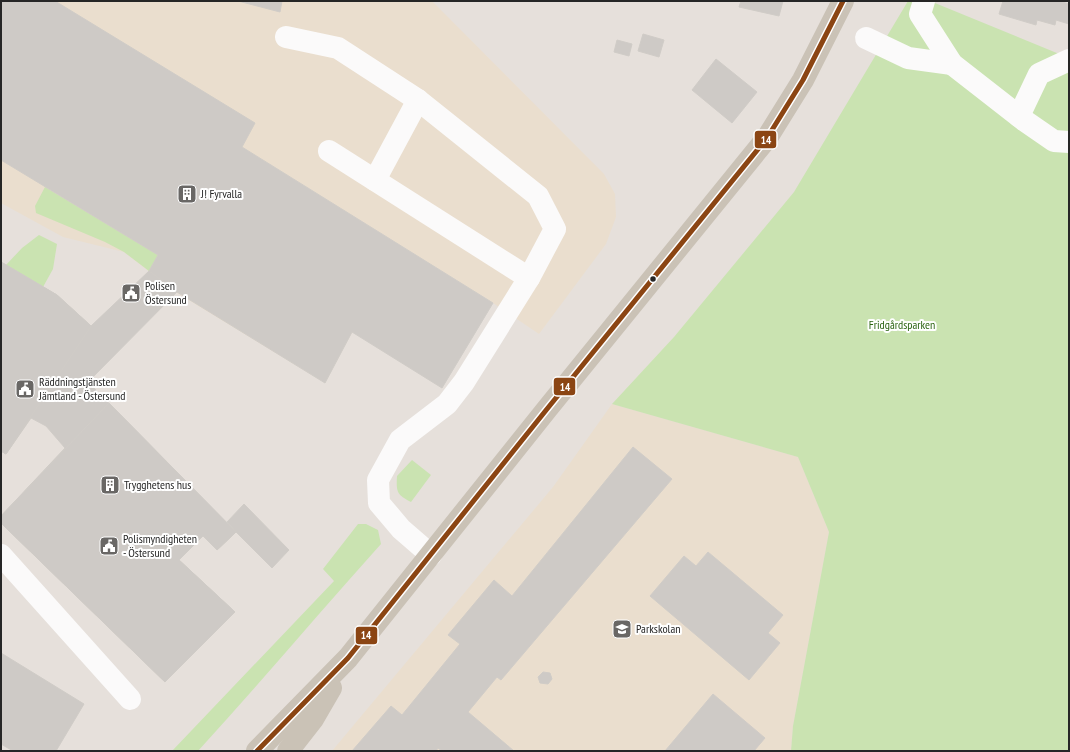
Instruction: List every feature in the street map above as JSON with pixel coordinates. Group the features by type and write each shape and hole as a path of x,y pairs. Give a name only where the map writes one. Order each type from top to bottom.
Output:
{"main road":[{"path":"257,751 348,658 547,409 767,138 803,80 843,1"},
{"path":"288,751 313,718 348,658"}],"lane":[{"path":"924,1 920,14 952,64 1054,141 1069,142"},
{"path":"286,37 338,48 418,100 538,196 555,229 529,278 464,382 447,404 400,440 378,480 379,503 401,529 431,555"},
{"path":"866,38 908,58 952,64"},
{"path":"1019,116 1039,74 1069,60"},
{"path":"375,180 418,100"},
{"path":"329,151 529,278"},
{"path":"1,555 130,699"}],"shaded area":[{"name":"J! Fyrvalla","path":"1,1 432,1 604,174 615,194 616,217 606,244 539,334 493,303 404,248 352,332 325,383 177,293 124,252 63,237 1,203"},
{"name":"Parkskolan","path":"612,404 798,457 829,532 793,726 791,751 332,751 553,487"}],"green space":[{"name":"Fridgårdsparken","path":"908,1 930,1 1069,58 1069,751 791,751 793,726 829,532 798,457 612,404 674,337 794,192"},
{"path":"45,187 158,255 149,271 124,252 105,242 36,213 35,206"},
{"path":"39,235 57,244 53,269 43,287 6,265 22,248"},
{"path":"412,460 431,475 411,502 398,492 397,476"},
{"path":"358,524 366,524 378,530 381,544 198,751 172,751 334,581 323,569"}],"building":[{"name":"J! Fyrvalla","path":"1,1 55,1 255,123 242,147 493,303 442,388 352,332 325,383 177,292 149,271 158,255 1,160"},
{"path":"238,1 282,1 280,12"},
{"path":"741,1 783,1 779,16 739,7"},
{"path":"1003,1 1059,1 1069,4 1069,24 1056,20 1055,25 1037,20 1036,25 999,14"},
{"path":"643,34 664,40 659,57 638,51"},
{"path":"617,40 632,44 629,56 614,52"},
{"path":"716,59 757,92 732,123 692,90"},
{"name":"Trygghetens hus","path":"1,262 57,295 91,326 149,271 177,292 88,382 236,532 217,550 203,536 179,560 235,612 165,682 1,523 1,516 65,448 46,426 31,418 6,454 1,451"},
{"name":"Räddningstjänsten Jämtland - Östersund","path":"1,262 57,295 91,326 6,454 1,451"},
{"name":"Trygghetens hus","path":"109,403 236,532 217,550 203,536 179,560 235,612 165,682 1,523 1,516"},
{"path":"633,447 672,479 501,680 497,677 468,712 514,751 442,751 438,748 436,751 352,751 391,706 402,715 460,644 448,635 494,580 512,596"},
{"path":"244,504 289,550 272,568 227,522"},
{"path":"708,552 783,615 768,633 780,643 749,680 650,596 684,556 696,566"},
{"path":"1,653 84,704 56,751 13,751 1,744"},
{"path":"543,672 550,673 552,679 548,684 540,683 538,677"},
{"path":"713,694 765,738 754,751 665,751"}],"transit line":[{"name":"14","path":"257,751 348,658 547,409 767,138 803,80 843,1"}],"place":[{"name":"J! Fyrvalla","path":"187,194"},
{"name":"Polisen Östersund","path":"131,293"},
{"name":"Räddningstjänsten Jämtland - Östersund","path":"25,389"},
{"name":"Trygghetens hus","path":"110,485"},
{"name":"Polismyndigheten - Östersund","path":"109,546"},
{"name":"Parkskolan","path":"622,629"}]}
